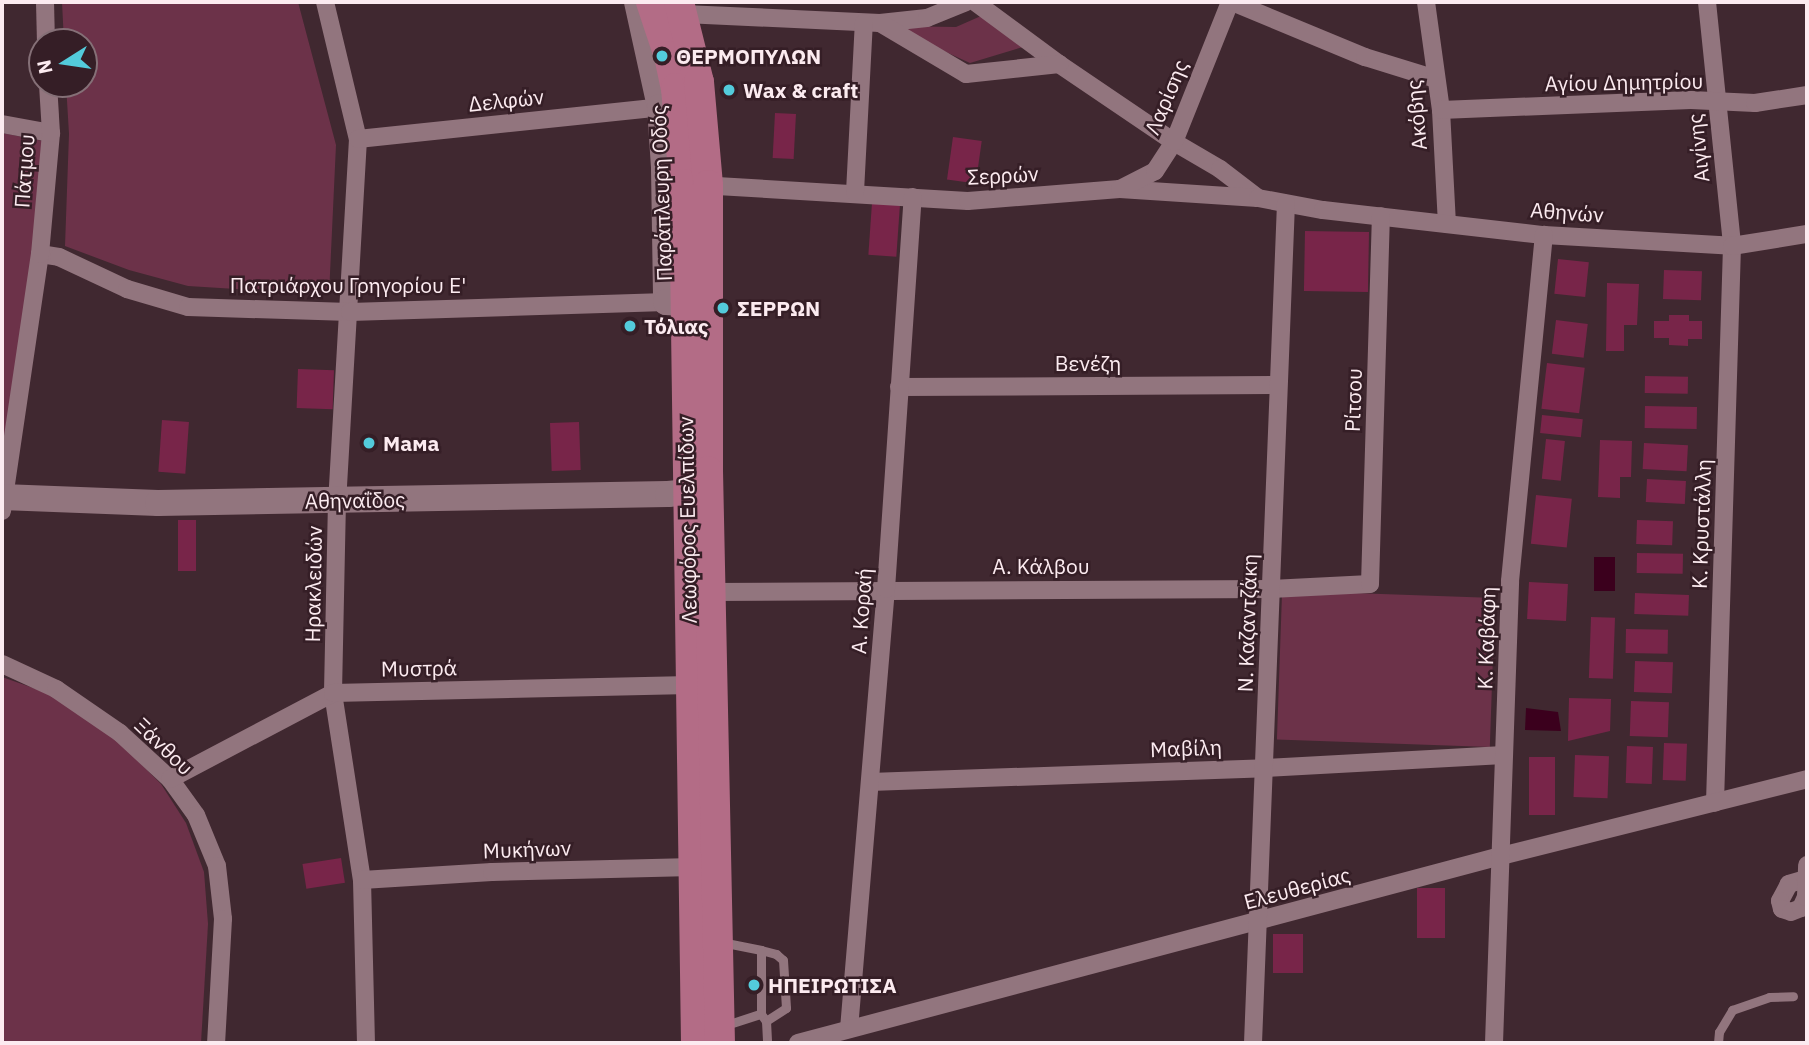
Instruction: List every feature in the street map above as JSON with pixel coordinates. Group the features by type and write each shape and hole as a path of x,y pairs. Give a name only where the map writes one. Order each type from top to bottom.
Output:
{"main road":[{"name":"Λεωφόρος Ευελπίδων","path":"651,2 676,88 696,184 675,302 711,592 718,941 712,1038"},
{"name":"Λεωφόρος Ευελπίδων","path":"691,8 699,82 696,184 698,491 690,685 693,867 712,1038"}],"street":[{"path":"45,2 46,28"},
{"name":"Παράπλευρη Οδός","path":"637,2 660,107 675,302"},
{"path":"691,8 872,23 927,18 965,2"},
{"path":"975,2 1059,64 1174,142 1220,169 1258,198"},
{"path":"1231,2 1365,57 1436,79"},
{"name":"Λαρίσης","path":"1120,189 1155,171 1174,142 1231,2"},
{"name":"Ακόβης","path":"1426,2 1441,110 1447,224"},
{"name":"Αιγίνης","path":"1707,2 1732,246"},
{"name":"Ηρακλειδών","path":"330,4 358,139 337,501 333,693 362,880 366,1043"},
{"path":"872,23 965,74 1059,64"},
{"path":"855,192 872,23"},
{"name":"Αγίου Δημητρίου","path":"1441,110 1691,100 1755,103 1807,94"},
{"name":"Πάτμου","path":"3,502 40,254 51,133 49,98"},
{"name":"Δελφών","path":"358,139 660,107"},
{"path":"2,124 51,133"},
{"name":"Σερρών","path":"696,184 968,201 1120,189 1258,198 1323,210"},
{"name":"Α. Κοραή","path":"849,1028 886,589 913,197"},
{"name":"Ν. Καζαντζάκη","path":"1253,1043 1286,204"},
{"name":"Αθηνών","path":"1323,210 1544,235 1732,246 1807,234"},
{"name":"Ρίτσου","path":"1370,584 1381,216"},
{"name":"Κ. Καβάφη","path":"1494,1043 1510,581 1544,235"},
{"name":"Κ. Κρυστάλλη","path":"1715,803 1732,246"},
{"name":"Πατριάρχου Γρηγορίου Ε'","path":"40,254 59,257 127,289 188,307 350,312 675,302"},
{"name":"Βενέζη","path":"899,387 1277,385"},
{"name":"Αθηναΐδος","path":"3,502 337,501 698,491"},
{"name":"A. Κάλβου","path":"711,592 1271,589 1370,584"},
{"name":"Ξάνθου","path":"2,664 56,688 120,733 170,779 196,815 217,866 223,919 216,1043"},
{"name":"Μυστρά","path":"170,779 333,693 690,685"},
{"name":"Μαβίλη","path":"870,782 1265,768 1504,755"},
{"name":"Ελευθερίας","path":"798,1043 1501,856 1807,779"},
{"name":"Μυκήνων","path":"362,880 492,872 693,867"}],"lane":[{"path":"712,1038 786,1008 785,967 780,956 718,941"},
{"path":"761,950 767,1043"},
{"path":"1718,1043 1718,1032 1732,1010 1769,997 1793,996"}],"shaded area":[{"path":"62,2 298,2 336,145 329,295 188,286 129,270 65,246 69,134 67,98 98,98 98,28 63,28"},
{"path":"981,16 1023,47 970,63 889,26 956,27"},
{"path":"2,133 43,141 36,257 2,472"},
{"path":"1594,557 1615,557 1615,591 1594,591"},
{"path":"1282,591 1495,598 1490,747 1277,739"},
{"path":"2,677 56,696 117,740 161,784 186,823 204,872 208,924 201,1043 2,1043"},
{"path":"1526,708 1558,712 1561,731 1525,730"}],"building":[{"path":"775,113 796,114 794,159 773,158"},
{"path":"953,137 982,141 976,184 947,180"},
{"path":"872,203 900,205 896,257 868,255"},
{"path":"1305,231 1369,232 1368,292 1304,291"},
{"path":"1558,259 1589,262 1585,297 1554,294"},
{"path":"1664,270 1702,271 1701,300 1663,299"},
{"path":"1607,283 1639,284 1637,325 1624,325 1624,351 1606,351"},
{"path":"1669,315 1689,315 1689,321 1702,321 1702,339 1688,339 1688,346 1669,345 1669,338 1654,338 1654,321 1669,321"},
{"path":"1556,320 1588,324 1584,358 1552,354"},
{"path":"1547,363 1585,368 1579,413 1541,409"},
{"path":"298,369 334,370 333,409 297,408"},
{"path":"1645,376 1688,377 1688,394 1645,393"},
{"path":"1645,406 1697,407 1697,429 1645,428"},
{"path":"1542,415 1583,419 1581,437 1540,433"},
{"path":"162,420 189,422 185,474 158,472"},
{"path":"579,422 581,470 552,471 550,423"},
{"path":"1546,439 1565,441 1561,481 1542,479"},
{"path":"1600,440 1632,441 1631,477 1620,477 1620,498 1598,497"},
{"path":"1644,443 1688,445 1687,471 1643,469"},
{"path":"1647,479 1686,481 1685,504 1646,502"},
{"path":"1536,495 1572,499 1567,547 1531,544"},
{"path":"178,520 196,520 196,571 178,571"},
{"path":"1637,520 1673,521 1672,545 1636,544"},
{"path":"1637,553 1683,554 1683,574 1637,573"},
{"path":"1529,582 1568,584 1566,621 1527,619"},
{"path":"1635,593 1689,595 1688,616 1634,614"},
{"path":"1591,617 1615,618 1613,679 1589,678"},
{"path":"1626,629 1668,630 1668,654 1626,653"},
{"path":"1635,661 1673,662 1672,693 1634,692"},
{"path":"1569,698 1611,699 1610,731 1568,741"},
{"path":"1631,701 1669,702 1668,737 1630,736"},
{"path":"1664,743 1687,744 1686,781 1663,780"},
{"path":"1627,746 1653,747 1652,784 1626,783"},
{"path":"1575,755 1609,756 1608,798 1574,797"},
{"path":"1529,757 1555,757 1555,815 1529,815"},
{"path":"341,858 345,883 306,889 302,864"},
{"path":"1417,888 1445,888 1445,938 1417,938"},
{"path":"1273,934 1303,934 1303,973 1273,973"}],"place":[{"name":"ΘΕΡΜΟΠΥΛΩΝ","path":"662,56"},
{"name":"Wax & craft","path":"729,90"},
{"name":"ΣΕΡΡΩΝ","path":"723,308"},
{"name":"Τόλιας","path":"630,326"},
{"name":"Мама","path":"369,443"},
{"name":"ΗΠΕΙΡΩΤΙΣΑ","path":"754,985"}]}
